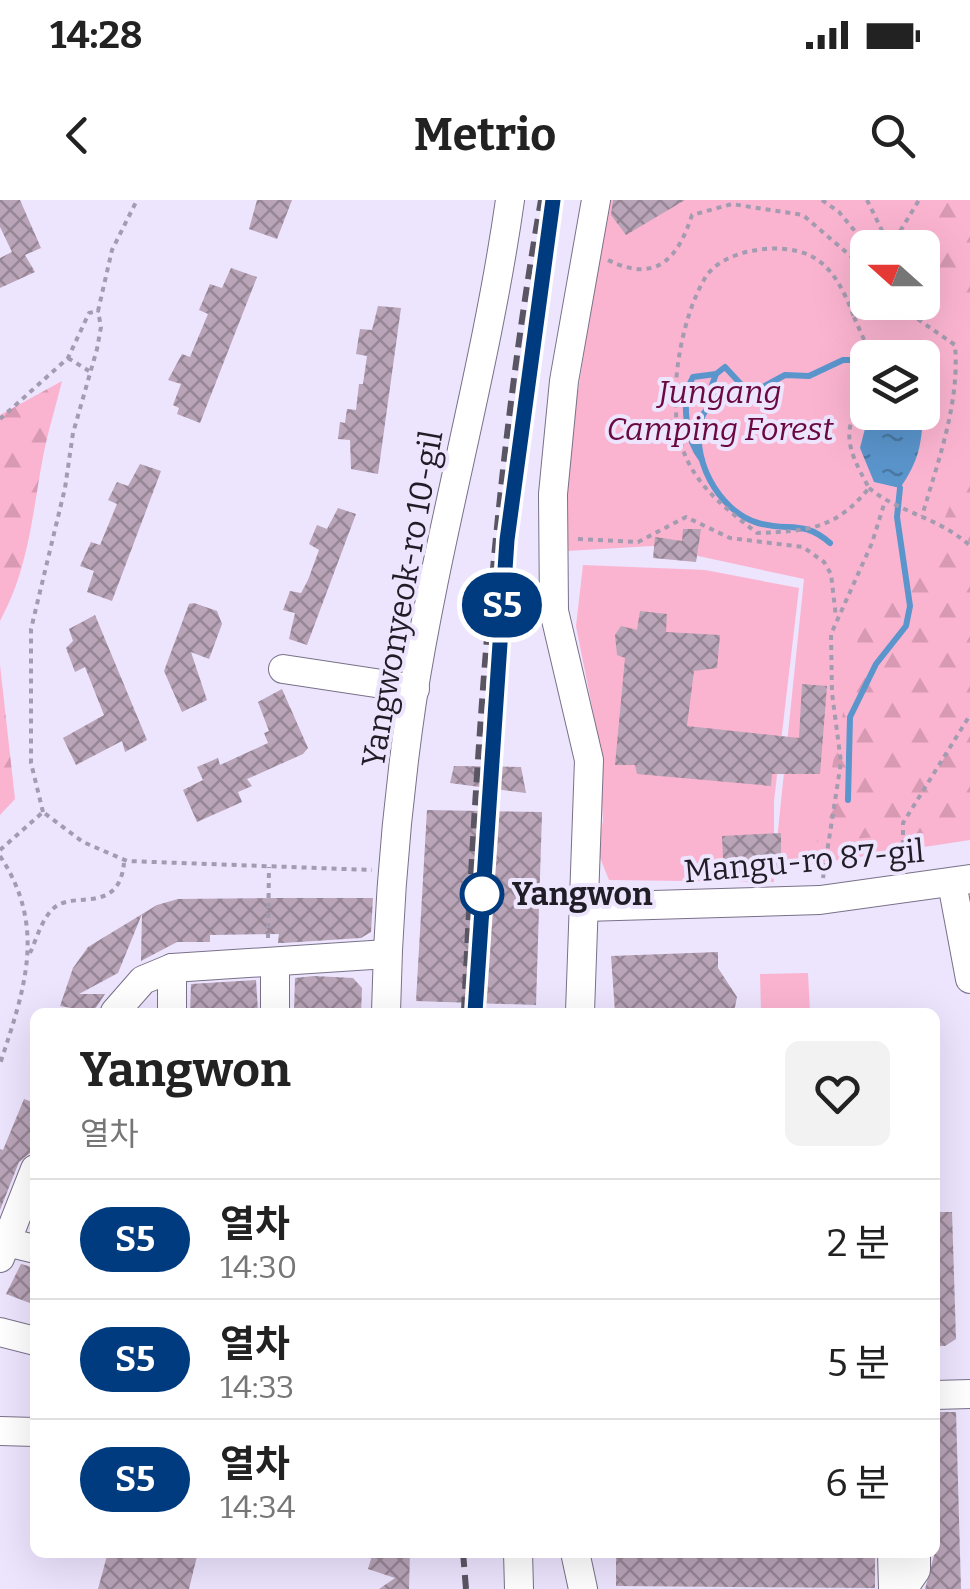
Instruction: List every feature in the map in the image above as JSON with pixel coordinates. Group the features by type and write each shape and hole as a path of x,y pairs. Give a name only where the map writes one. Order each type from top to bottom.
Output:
{"street":[{"name":"Yangwonyeok-ro 10-gil","path":"386,1008 387,954 415,689 495,307 510,200"},
{"path":"580,1008 589,760 554,612 552,494 564,381 596,200"},
{"path":"283,668 415,689"},
{"path":"961,881 970,979"},
{"name":"Mangu-ro 87-gil","path":"584,907 742,905 906,891 961,881"},
{"path":"118,1008 143,980 172,968 387,954"},
{"path":"271,962 276,1008"},
{"path":"172,968 172,1008"},
{"path":"30,1182 3,1250 30,1249"},
{"path":"0,1332 30,1339"},
{"path":"940,1395 970,1394"},
{"path":"0,1431 30,1432"},
{"path":"518,1558 519,1589"},
{"path":"576,1558 582,1589"},
{"path":"892,1558 893,1589"},
{"path":"903,1589 916,1570 916,1558"}],"path":[{"path":"137,200 112,250 98,310 101,327 30,629 31,763 44,812 84,842 124,860 383,870"},
{"path":"752,200 757,206"},
{"path":"822,200 840,212 854,230"},
{"path":"867,200 882,230"},
{"path":"900,230 919,200"},
{"path":"606,259 620,266 651,267 671,261 682,246 692,215 732,204 803,215 850,255"},
{"path":"850,308 834,275 810,255 763,250 729,257 706,275 672,396 686,457 712,496 756,533 816,530 856,504 868,488"},
{"path":"0,419 68,358 77,330 89,313 98,310"},
{"path":"915,320 945,334 955,345 957,367 941,460 922,516"},
{"path":"68,358 91,372"},
{"path":"850,426 848,450 868,488 885,502 922,516 970,546"},
{"path":"822,886 841,762 832,693 830,634 872,543 885,502"},
{"path":"553,538 638,542 686,517 730,538 803,547 824,562 830,574 836,617"},
{"path":"906,891 903,823 970,715"},
{"path":"28,958 29,918 18,882 0,853 44,812"},
{"path":"0,1064 28,958 52,910 65,902 102,898 118,883 124,860"},
{"path":"269,866 271,962"}],"green space":[{"name":"Jungang Camping Forest","path":"607,200 970,200 970,840 773,870 774,882 609,880 598,853 603,820 598,737 576,626 583,565 705,570 799,588 774,801 774,869 804,579 652,546 567,551 562,497"},
{"path":"933,200 970,200 970,307 940,293 940,230 922,230"},
{"path":"62,381 23,561 0,621 0,415"},
{"path":"970,459 970,829 817,842 860,628 903,571 934,543"},
{"path":"0,665 15,799 0,815"},
{"path":"808,973 810,1008 761,1008 760,974"}],"water":[{"path":"865,430 922,430 918,451 900,488 874,482 860,448"}],"building":[{"path":"0,200 20,200 41,248 25,255 35,272 0,288 0,258 12,252 0,227"},
{"path":"257,200 292,200 277,239 249,229"},
{"path":"613,200 685,200 626,235 611,215"},
{"path":"231,268 257,277 200,423 177,414 179,408 173,405 181,384 168,380 182,354 190,357 208,314 199,310 210,284 222,288"},
{"path":"378,306 401,308 378,474 351,469 350,440 338,439 340,422 345,423 347,409 356,410 359,384 363,384 367,356 356,354 360,329 372,330"},
{"path":"140,464 161,471 112,601 87,592 94,571 80,566 91,542 100,545 117,504 108,500 117,482 128,486"},
{"path":"338,508 356,514 307,645 289,639 295,613 283,610 290,591 301,593 308,580 319,550 309,544 317,525 327,529"},
{"path":"683,529 701,529 696,562 653,558 655,537 682,541"},
{"path":"189,604 217,611 222,624 209,659 191,652 207,700 182,712 164,671"},
{"path":"640,611 667,614 666,632 720,635 717,668 694,671 687,726 799,738 802,684 827,686 820,774 772,774 771,786 637,774 635,765 615,765 625,658 617,655 615,635 621,626 637,630"},
{"path":"95,615 147,740 125,752 122,741 76,765 63,738 104,715 85,667 75,672 66,648 73,641 69,629"},
{"path":"282,689 308,748 303,754 247,779 252,786 238,792 242,802 197,822 183,790 203,780 197,767 218,758 220,765 268,743 264,733 269,731 258,702"},
{"path":"454,766 521,767 526,793 450,783"},
{"path":"427,810 542,812 536,1005 416,1001"},
{"path":"781,833 781,878 724,878 722,836"},
{"path":"373,898 371,932 361,938 278,943 279,934 210,935 210,942 177,942 141,961 142,914 178,899"},
{"path":"142,914 118,973 79,994 105,994 96,1008 60,1006 73,968 88,947"},
{"path":"718,952 718,968 737,997 735,1008 615,1008 611,956"},
{"path":"295,978 353,978 362,988 361,1008 294,1008"},
{"path":"256,980 258,1008 190,1008 191,984"},
{"path":"24,1099 30,1101 30,1153 19,1162 0,1210 0,1149 3,1150"},
{"path":"940,1212 952,1212 956,1339 940,1346"},
{"path":"21,1264 30,1267 30,1303 6,1294"},
{"path":"940,1412 956,1412 961,1589 925,1589 933,1558 940,1558"},
{"path":"106,1558 197,1558 189,1589 98,1589"},
{"path":"371,1558 410,1558 409,1589 379,1589 395,1578 368,1569"},
{"path":"616,1558 875,1558 875,1588 616,1586"}],"waterway":[{"path":"702,460 692,442 687,420 687,397 693,377 716,374 725,367 750,394 785,375 809,376 850,360"},
{"path":"716,374 712,385 716,397 703,415 699,447 719,495 744,517 758,523 803,528 830,543"},
{"path":"848,800 850,717 876,664 906,626 910,606 897,517 900,488"}],"railway":[{"path":"464,1008 499,503 541,200"},
{"path":"463,1558 466,1589"}],"train":[{"name":"S5","path":"475,1008 507,540 553,200"}],"place":[{"name":"Yangwon","path":"482,894"}]}
